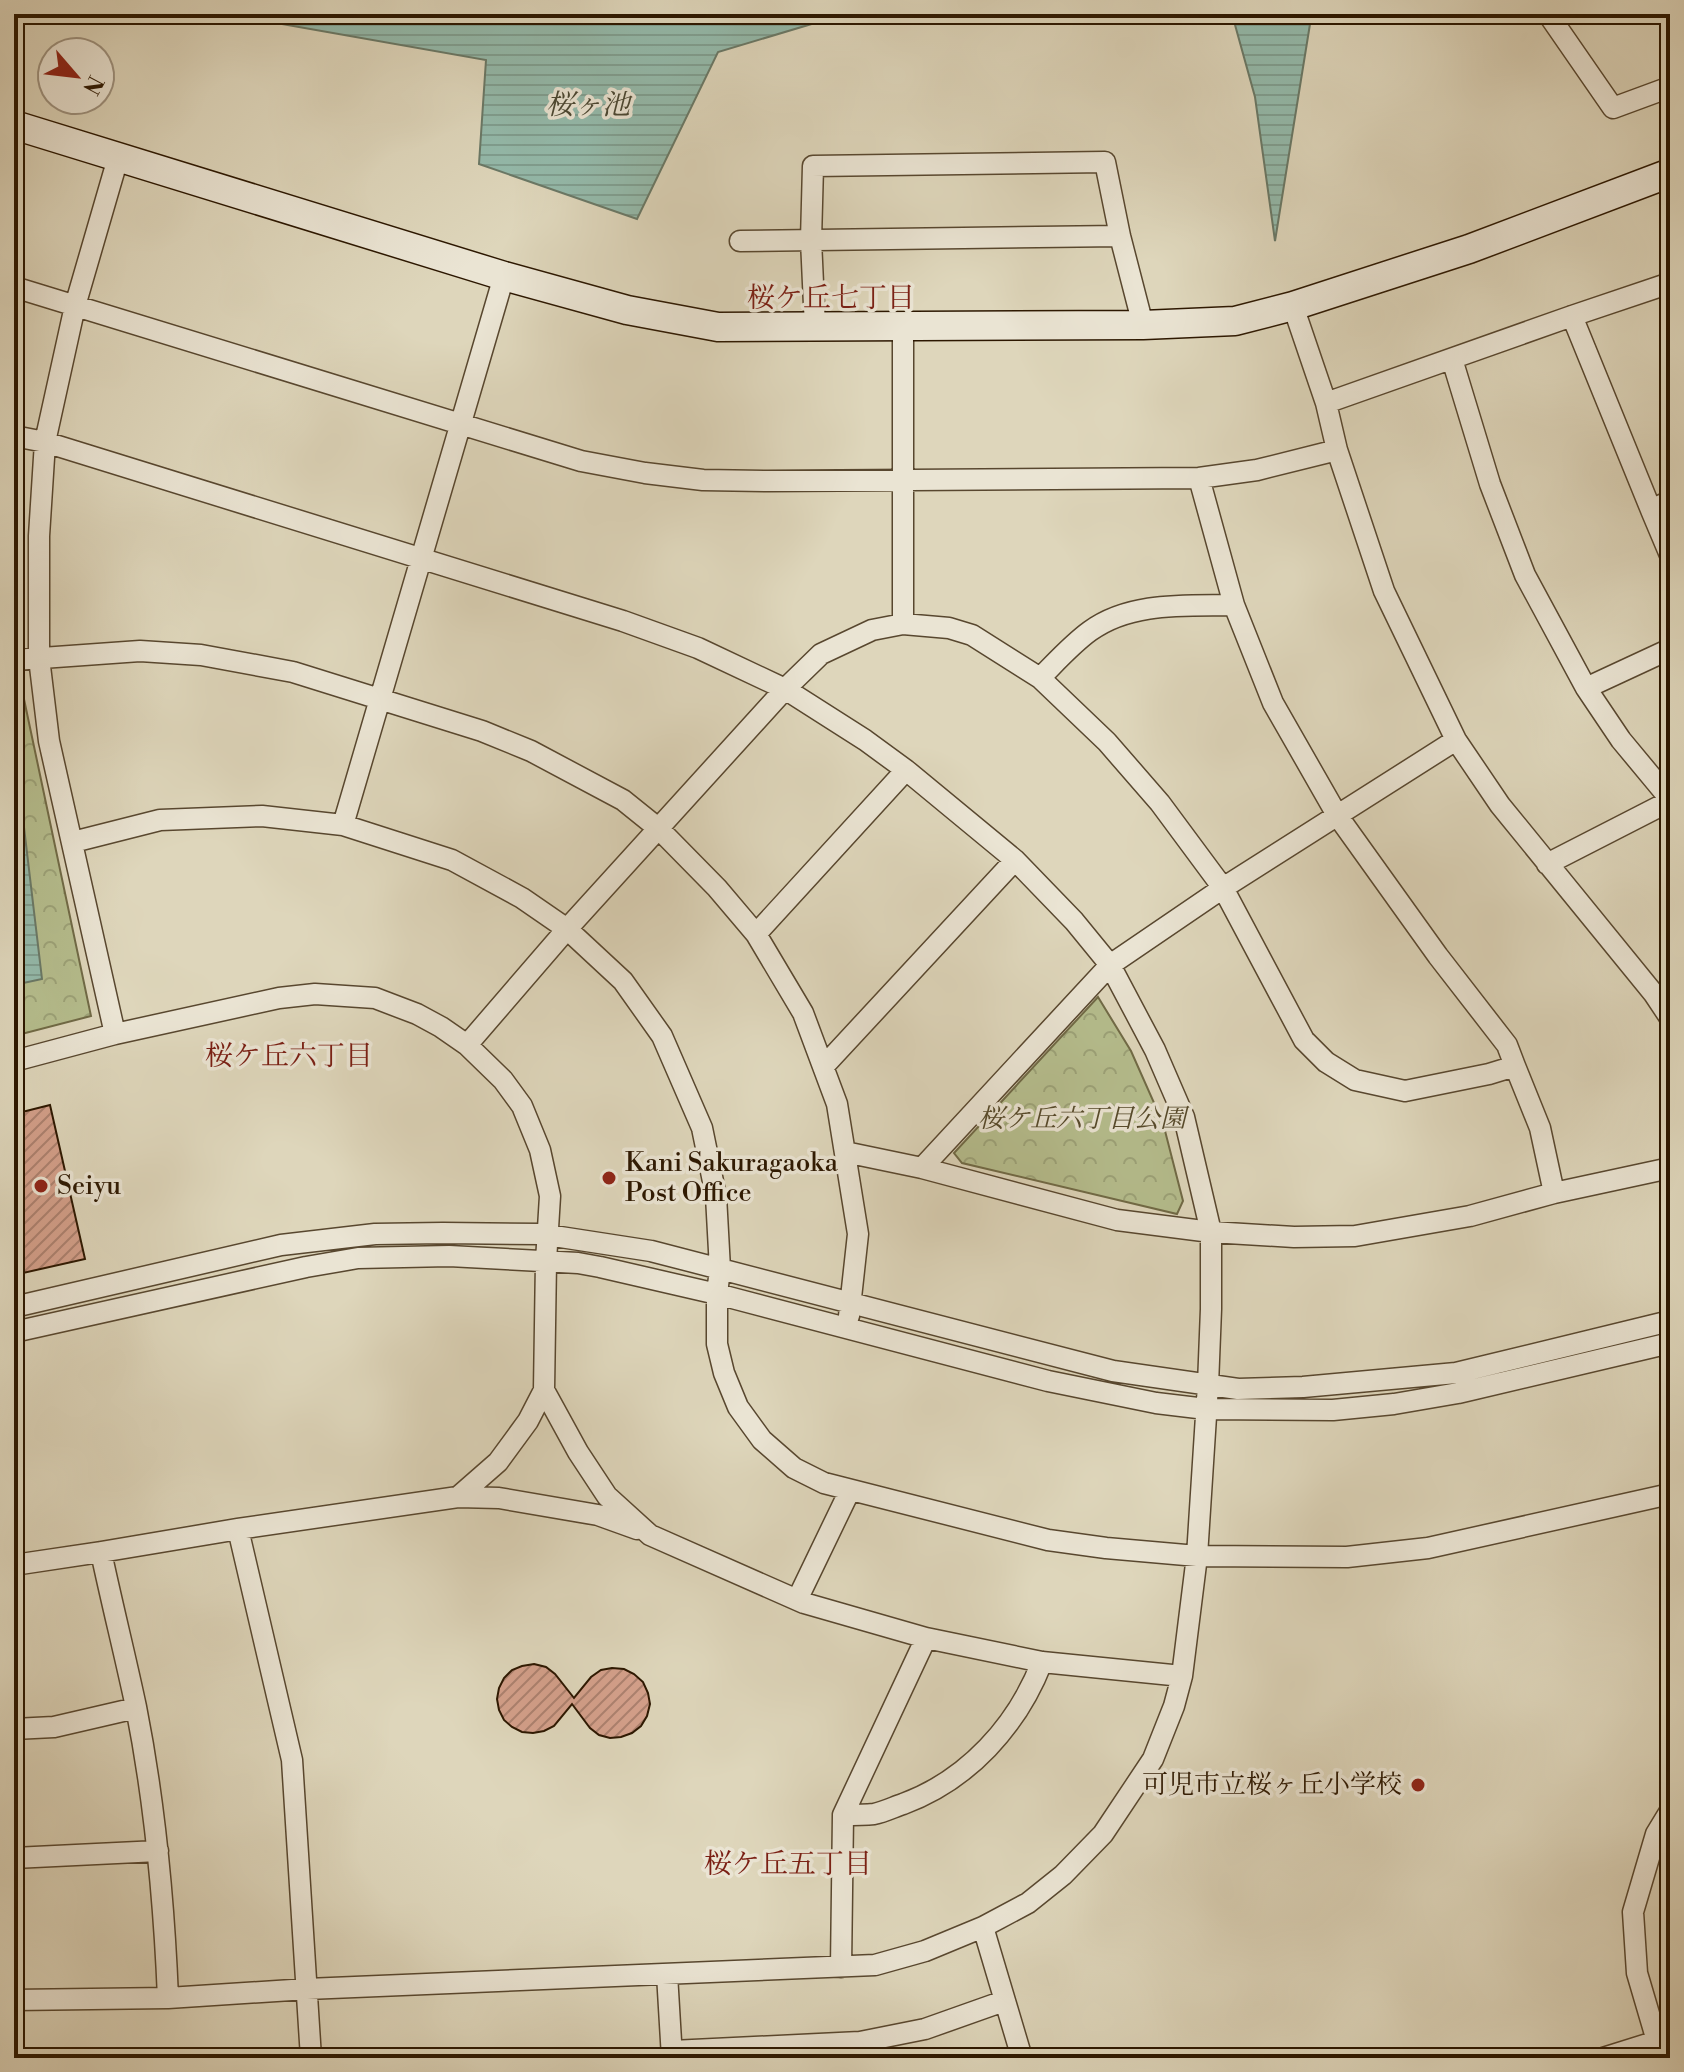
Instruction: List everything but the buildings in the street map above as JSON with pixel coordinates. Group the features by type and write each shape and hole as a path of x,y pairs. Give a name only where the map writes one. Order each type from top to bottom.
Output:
{"street":[{"path":"1548,14 1613,108 1670,87"},
{"path":"14,125 504,276 627,310 718,327 1143,325 1235,321 1293,306 1469,249 1670,173"},
{"path":"115,1034 49,741 39,658 39,536 45,442 75,306 118,158"},
{"path":"815,327 811,240 813,166 1105,162 1143,325"},
{"path":"740,241 1120,236"},
{"path":"343,825 504,276"},
{"path":"1326,403 1670,283"},
{"path":"14,287 581,461 645,473 703,480 768,481 1199,478 1257,470 1337,450"},
{"path":"1293,306 1384,591 1456,740 1500,805 1654,994 1670,1018"},
{"path":"1572,316 1670,555"},
{"path":"903,325 903,624"},
{"path":"1452,359 1490,484 1525,575 1586,688 1621,740 1670,800 1547,864"},
{"path":"14,436 45,442 673,638 785,689 865,740 1015,860 1074,921 1110,965 1155,1050 1184,1117 1211,1232 1208,1385 1197,1556 1182,1676 1174,1706 1153,1759 1103,1834 1063,1875 1028,1903 983,1927 925,1951 875,1965 307,1989 168,1998 14,2000"},
{"path":"1199,478 1234,605 1273,703 1337,815 1438,956 1507,1045 1540,1128 1554,1193"},
{"path":"1651,510 1670,501"},
{"path":"1040,678 1089,632 1106,621 1151,608 1234,605"},
{"path":"467,1045 567,929 785,689 821,654 872,630 903,624 949,628 972,635 1040,678 1107,742 1189,840 1223,888 1304,1040 1326,1062 1355,1080 1405,1091 1515,1066"},
{"path":"1586,688 1670,649"},
{"path":"14,660 140,651 201,655 293,672 482,731 531,751 623,800 659,829 717,888 756,934 803,1013 837,1104 858,1234 847,1328"},
{"path":"922,1168 1110,965 1223,888 1456,740"},
{"path":"756,934 906,770"},
{"path":"73,842 160,820 262,816 343,825 452,860 522,898 567,929 623,981 662,1036 702,1128 716,1196 720,1269 717,1344 724,1373 738,1407 762,1440 794,1468 824,1483 1048,1540 1197,1556 1347,1557 1428,1548 1670,1494"},
{"path":"824,1066 1015,860"},
{"path":"14,1061 115,1034 279,998 315,994 375,998 417,1014 467,1045 503,1080 522,1106 540,1150 550,1196 544,1390 528,1421 498,1462 458,1497"},
{"path":"845,1152 922,1168 1117,1220 1211,1232 1294,1237 1355,1236 1470,1216 1554,1193 1670,1168"},
{"path":"14,1307 281,1245 375,1234 443,1233 549,1235 651,1251 1113,1371 1238,1389 1303,1387 1456,1373 1670,1321"},
{"path":"14,1332 306,1267 358,1258 449,1256 600,1267 717,1294 1048,1381 1156,1403 1206,1409 1333,1410 1394,1404 1458,1393 1670,1343"},
{"path":"544,1390 578,1452 607,1496 648,1534"},
{"path":"797,1600 850,1490"},
{"path":"14,1565 458,1497 499,1498 598,1515 797,1600 926,1638 1042,1662 1182,1676"},
{"path":"238,1529 292,1760 311,2058"},
{"path":"101,1552 136,1708 158,1851 168,1998"},
{"path":"841,1967 843,1815 926,1638"},
{"path":"843,1815 876,1814 914,1800 972,1765 1017,1711 1032,1688 1042,1662"},
{"path":"14,1729 54,1727 136,1708"},
{"path":"1603,2058 1664,2039 1637,1973 1633,1912 1656,1834 1670,1811"},
{"path":"14,1858 158,1851"},
{"path":"983,1927 1022,2058"},
{"path":"667,1974 672,2055 860,2042 925,2029 1004,2001"}],"green space":[{"path":"14,684 21,685 91,1016 14,1036"},
{"name":"桜ケ丘六丁目公園","path":"1098,997 1131,1051 1163,1123 1183,1201 1177,1214 962,1163 954,1153"}],"water":[{"name":"桜ヶ池","path":"198,14 845,14 718,52 637,219 479,164 486,60 265,21"},
{"path":"1232,14 1306,14 1310,24 1275,241 1255,97"},
{"path":"14,743 42,979 14,985"}],"place":[{"name":"Kani Sakuragaoka Post Office","path":"609,1178"},
{"name":"Seiyu","path":"41,1186"},
{"name":"可児市立桜ヶ丘小学校","path":"1418,1785"}],"district":[{"name":"桜ケ丘七丁目","path":"831,298"},
{"name":"桜ケ丘六丁目","path":"289,1056"},
{"name":"桜ケ丘五丁目","path":"788,1864"}]}
